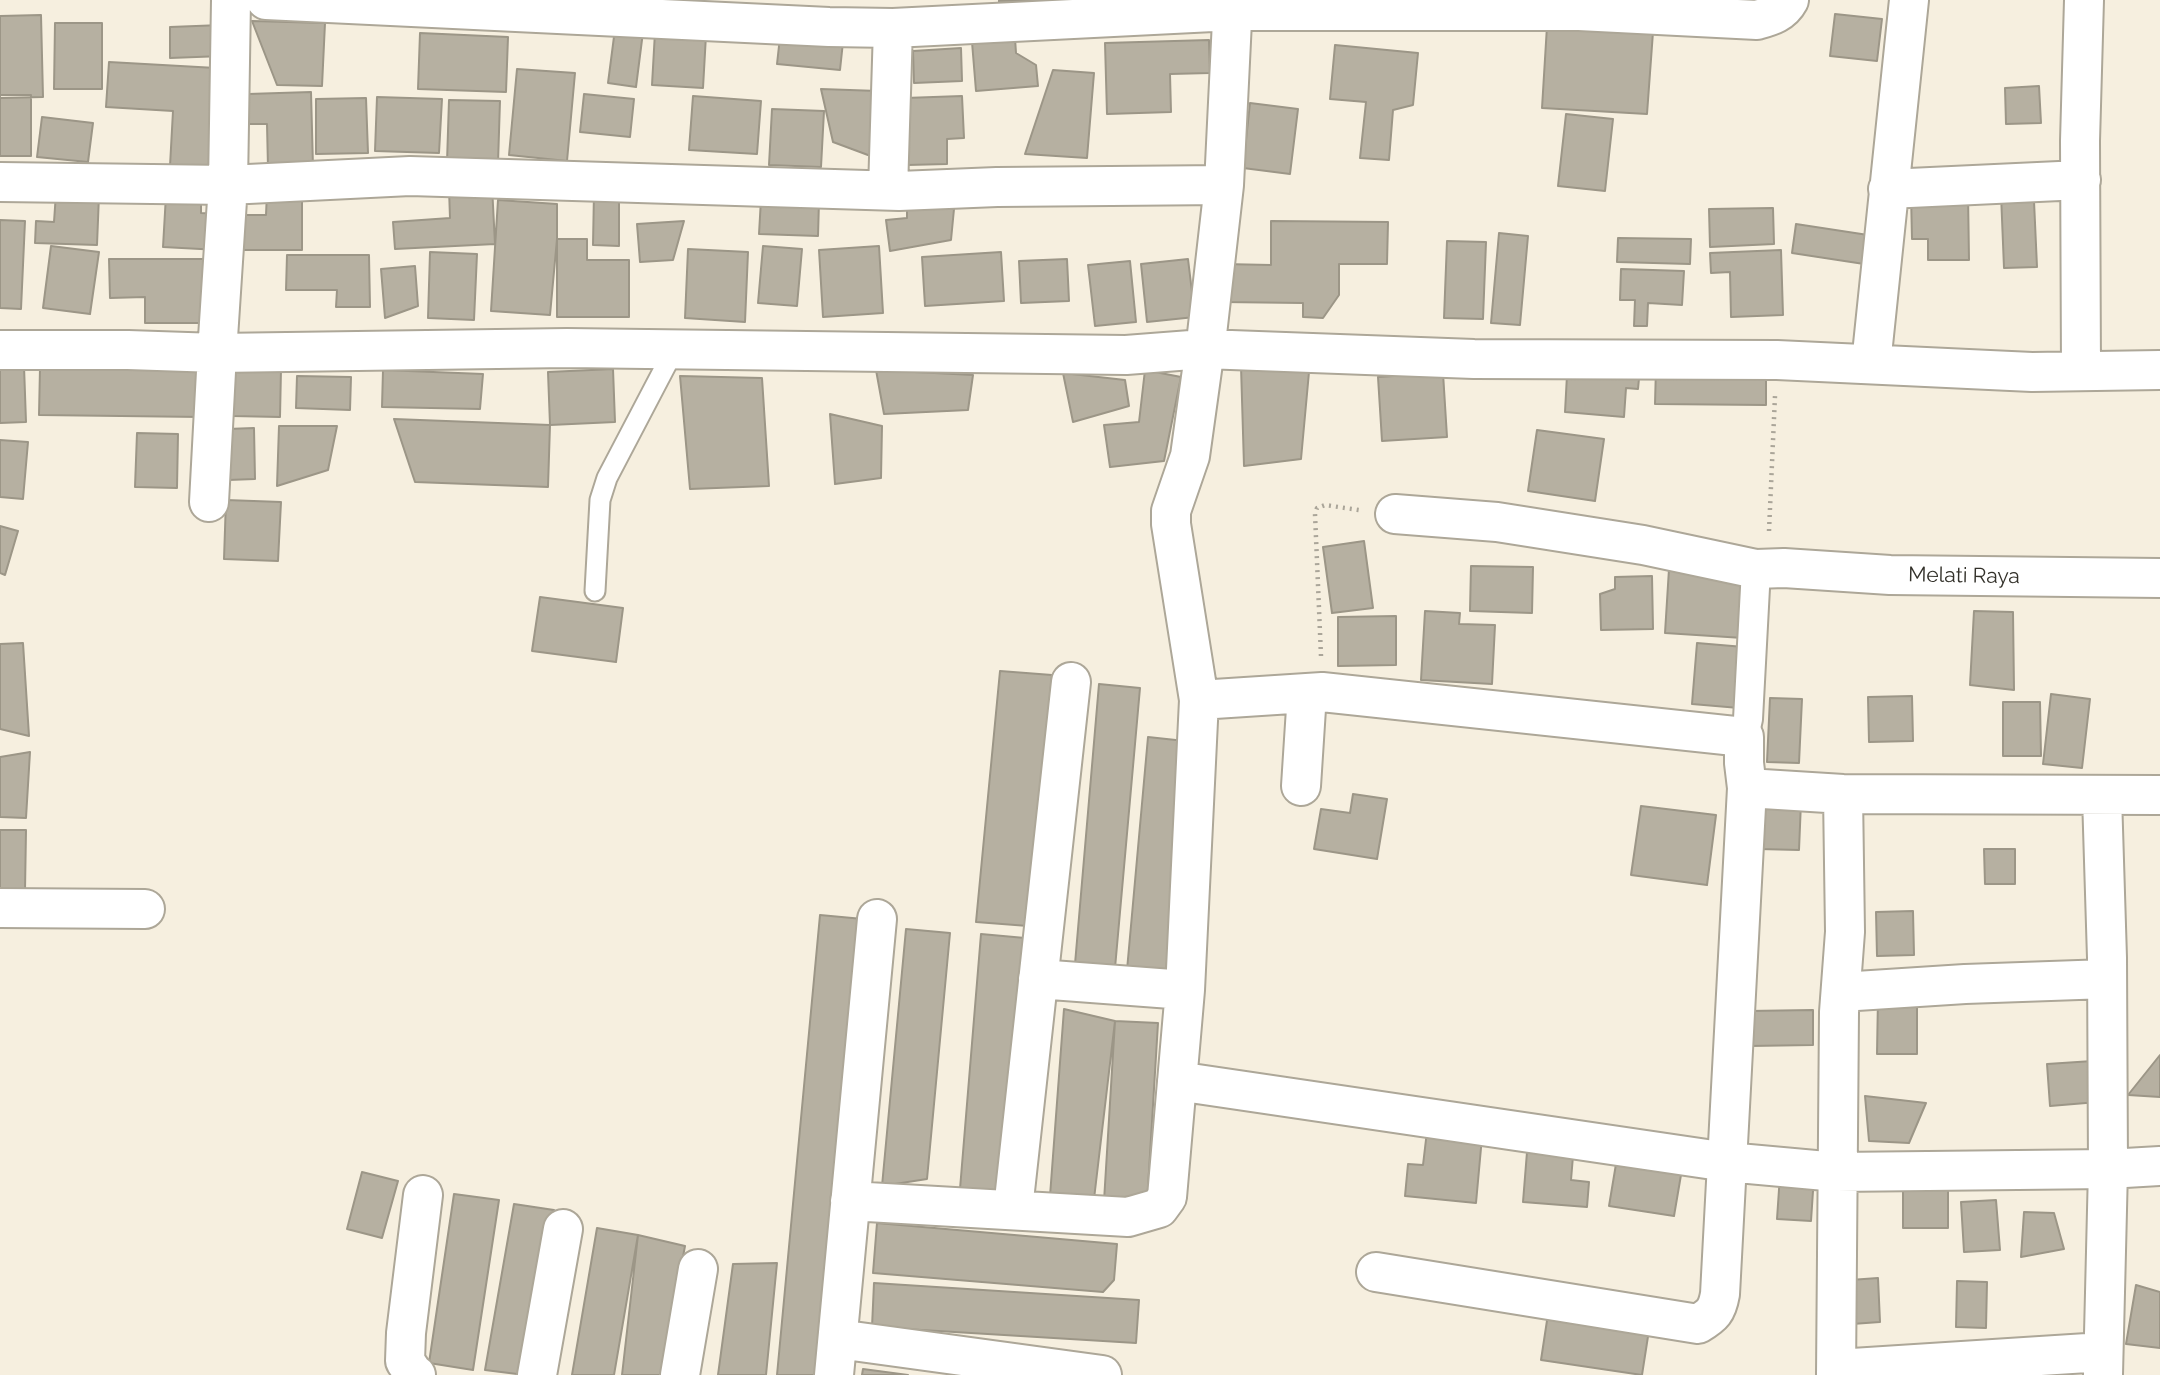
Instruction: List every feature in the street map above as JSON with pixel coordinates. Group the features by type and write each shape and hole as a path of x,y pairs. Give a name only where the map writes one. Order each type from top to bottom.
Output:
{"street":[{"path":"208,502 228,185 231,0"},
{"path":"266,0 893,28 1233,5 1579,11 1757,20 1773,16 1785,8 1789,0"},
{"path":"1871,364 1909,0"},
{"path":"2081,371 2084,0"},
{"path":"850,1201 1129,1217 1160,1208 1167,1196 1185,990 1199,700 1171,511 1190,456 1224,186 1233,5"},
{"path":"888,190 893,28"},
{"path":"0,182 228,185 410,176 888,190 1224,186"},
{"path":"1888,189 2081,180"},
{"path":"0,350 218,353 567,348 1126,355 1204,349 1474,359 1777,360 2032,372 2160,370"},
{"name":"Melati Raya","path":"1395,514 1497,522 1643,545 1762,569 1890,575 2160,578"},
{"path":"1376,1272 1698,1324 1713,1315 1718,1307 1747,788 1744,737 1762,569"},
{"path":"1013,1209 1071,682"},
{"path":"1199,700 1314,693 1744,737"},
{"path":"1301,786 1314,693"},
{"path":"1747,788 1843,794 2160,795"},
{"path":"1843,794 1845,932 1840,992 1837,1372 2103,1363 2108,1169 2102,796"},
{"path":"0,908 145,909"},
{"path":"877,919 836,1357 1102,1375"},
{"path":"1038,979 1185,990"},
{"path":"1840,992 2107,979"},
{"path":"1177,1081 1727,1162 1837,1172 2160,1166"},
{"path":"416,1375 405,1361 406,1333 423,1195"},
{"path":"537,1375 563,1229"},
{"path":"680,1375 698,1269"}],"lane":[{"path":"595,591 600,500 607,478 674,350"}],"path":[{"path":"1762,569 1777,360"},
{"path":"1314,693 1315,514 1317,508 1325,505"}],"building":[{"path":"1036,0 1036,3 999,2"},
{"path":"1835,14 1882,19 1877,61 1830,56"},
{"path":"41,15 43,97 0,98 0,16"},
{"path":"252,21 325,23 322,86 277,85"},
{"path":"55,23 102,23 102,89 54,89"},
{"path":"222,25 223,56 170,58 170,27"},
{"path":"1547,26 1653,32 1647,114 1542,108"},
{"path":"615,29 643,32 636,87 608,83"},
{"path":"655,32 706,35 703,88 652,85"},
{"path":"420,33 508,37 506,92 418,89"},
{"path":"780,37 843,42 840,70 777,64"},
{"path":"1015,38 1016,53 1036,65 1038,86 976,91 972,42"},
{"path":"1209,40 1210,73 1170,74 1171,112 1107,114 1105,43"},
{"path":"1335,45 1418,53 1413,105 1393,110 1389,160 1360,158 1366,102 1330,99"},
{"path":"961,48 962,81 914,83 913,51"},
{"path":"109,62 216,68 210,168 170,166 173,111 106,107"},
{"path":"517,69 575,73 567,161 509,155"},
{"path":"1053,70 1094,73 1087,158 1025,154"},
{"path":"2039,86 2041,123 2006,124 2005,88"},
{"path":"821,89 878,91 876,158 833,142"},
{"path":"311,92 313,167 268,168 267,124 249,124 248,94"},
{"path":"584,94 634,99 630,137 580,132"},
{"path":"0,95 31,95 31,156 0,156"},
{"path":"693,96 761,101 757,154 689,150"},
{"path":"962,96 964,138 947,139 947,164 907,165 905,98"},
{"path":"377,97 442,99 439,153 375,151"},
{"path":"366,98 368,153 316,154 316,99"},
{"path":"449,100 500,101 498,163 447,162"},
{"path":"1250,103 1298,109 1290,174 1243,168"},
{"path":"772,109 824,111 821,167 769,165"},
{"path":"1566,114 1613,119 1605,191 1558,186"},
{"path":"42,117 93,123 88,162 37,157"},
{"path":"492,186 495,244 395,249 393,222 450,218 449,189"},
{"path":"267,192 302,193 302,250 240,250 240,215 266,215"},
{"path":"594,192 619,192 619,246 593,245"},
{"path":"56,193 99,195 97,245 35,243 36,221 54,222"},
{"path":"1968,193 1969,260 1928,260 1928,239 1912,239 1911,194"},
{"path":"2001,194 2034,201 2037,267 2004,268"},
{"path":"166,195 201,197 201,213 221,214 219,250 163,247"},
{"path":"761,199 819,201 818,236 759,234"},
{"path":"498,200 557,204 557,239 550,315 491,311"},
{"path":"907,202 954,209 951,240 890,251 886,220 907,218"},
{"path":"1773,208 1774,244 1710,247 1709,209"},
{"path":"0,220 25,221 21,309 0,308"},
{"path":"684,221 673,260 640,262 637,224"},
{"path":"1271,221 1388,222 1387,264 1339,264 1339,295 1323,318 1303,317 1303,303 1222,302 1223,264 1271,265"},
{"path":"1796,224 1868,235 1864,264 1792,253"},
{"path":"1499,233 1528,236 1520,325 1491,323"},
{"path":"1618,238 1691,239 1690,264 1617,262"},
{"path":"557,239 587,239 587,260 629,260 629,317 557,317"},
{"path":"1447,241 1486,242 1483,319 1444,318"},
{"path":"51,246 99,252 90,314 43,308"},
{"path":"763,246 802,249 797,306 758,303"},
{"path":"879,246 883,313 823,317 819,250"},
{"path":"688,249 748,252 745,322 685,318"},
{"path":"1781,250 1783,315 1731,317 1730,272 1711,273 1710,253"},
{"path":"430,252 477,254 474,320 428,318"},
{"path":"1001,252 1004,301 925,306 922,257"},
{"path":"287,255 369,255 370,307 336,307 337,290 286,290"},
{"path":"109,259 209,259 209,323 145,323 145,297 110,298"},
{"path":"1067,259 1069,301 1021,303 1019,261"},
{"path":"1188,259 1195,317 1147,322 1141,264"},
{"path":"1130,261 1136,322 1095,326 1088,265"},
{"path":"415,266 418,306 385,318 381,269"},
{"path":"1621,269 1684,271 1682,305 1648,303 1647,326 1634,326 1635,300 1620,300"},
{"path":"24,366 26,422 0,423 0,367"},
{"path":"1241,366 1309,372 1301,459 1244,466"},
{"path":"1656,367 1766,367 1766,405 1655,404"},
{"path":"40,368 203,370 202,417 39,415"},
{"path":"233,368 281,369 280,417 232,416"},
{"path":"1640,368 1638,389 1626,388 1624,417 1565,412 1567,375"},
{"path":"613,369 615,422 550,425 548,372"},
{"path":"383,370 483,374 480,409 382,407"},
{"path":"876,370 973,375 968,410 884,414"},
{"path":"1145,370 1181,377 1164,461 1110,467 1104,425 1139,422"},
{"path":"1063,373 1125,380 1129,406 1073,422"},
{"path":"1443,373 1447,437 1382,441 1378,377"},
{"path":"297,376 351,377 350,410 296,408"},
{"path":"680,376 762,378 769,486 690,489"},
{"path":"830,414 882,426 881,478 835,484"},
{"path":"394,419 550,425 548,487 415,482"},
{"path":"279,426 337,426 328,470 277,486"},
{"path":"254,428 255,479 228,480 227,429"},
{"path":"1537,430 1604,439 1595,501 1528,491"},
{"path":"137,433 178,434 177,488 135,487"},
{"path":"0,440 28,442 23,499 0,497"},
{"path":"226,500 281,502 278,561 224,559"},
{"path":"0,526 18,531 5,575 0,573"},
{"path":"1364,541 1373,608 1332,613 1323,547"},
{"path":"1471,566 1533,567 1532,613 1470,611"},
{"path":"1669,569 1747,574 1743,638 1665,633"},
{"path":"1652,576 1653,629 1601,630 1600,594 1615,589 1615,577"},
{"path":"540,597 623,608 616,662 532,651"},
{"path":"1425,611 1460,613 1459,624 1495,625 1492,684 1421,680"},
{"path":"1974,611 2013,612 2014,690 1970,685"},
{"path":"1396,616 1396,665 1338,666 1338,617"},
{"path":"23,643 29,736 0,729 0,644"},
{"path":"1697,643 1744,647 1739,708 1692,704"},
{"path":"1000,671 1052,675 1028,926 976,922"},
{"path":"1099,684 1140,688 1115,968 1075,964"},
{"path":"2051,694 2090,699 2082,768 2043,764"},
{"path":"1912,696 1913,741 1869,742 1868,697"},
{"path":"1770,698 1802,699 1799,763 1767,762"},
{"path":"2003,702 2040,702 2041,756 2003,756"},
{"path":"1148,737 1185,741 1166,973 1127,970"},
{"path":"30,752 26,818 0,817 0,757"},
{"path":"1353,794 1387,799 1377,859 1314,849 1321,809 1350,813"},
{"path":"1761,801 1801,802 1799,850 1759,849"},
{"path":"1641,806 1716,815 1707,885 1631,875"},
{"path":"0,830 26,830 25,891 0,890"},
{"path":"1984,849 2015,849 2015,884 1985,884"},
{"path":"1913,911 1914,955 1877,956 1876,912"},
{"path":"820,915 863,919 820,1375 777,1375"},
{"path":"906,929 950,933 927,1179 882,1186"},
{"path":"981,934 1025,938 1003,1193 960,1189"},
{"path":"1878,997 1917,997 1917,1054 1877,1054"},
{"path":"1064,1009 1115,1021 1094,1199 1050,1196"},
{"path":"1813,1010 1813,1045 1749,1046 1748,1011"},
{"path":"1115,1021 1158,1023 1147,1204 1104,1201"},
{"path":"2160,1055 2160,1097 2128,1095"},
{"path":"2108,1060 2098,1102 2050,1106 2047,1064"},
{"path":"1865,1096 1926,1103 1909,1143 1869,1141"},
{"path":"1427,1131 1482,1137 1476,1203 1405,1196 1408,1164 1423,1165"},
{"path":"1527,1152 1573,1156 1571,1180 1589,1182 1587,1207 1523,1202"},
{"path":"1617,1158 1682,1169 1674,1216 1609,1206"},
{"path":"362,1172 398,1181 382,1238 347,1229"},
{"path":"1780,1175 1814,1176 1811,1221 1777,1219"},
{"path":"1903,1185 1948,1185 1948,1228 1903,1228"},
{"path":"454,1194 499,1200 473,1370 429,1363"},
{"path":"1996,1200 2000,1250 1964,1252 1961,1202"},
{"path":"514,1204 554,1210 525,1375 485,1370"},
{"path":"2024,1212 2054,1213 2064,1249 2021,1257"},
{"path":"877,1223 1117,1244 1114,1280 1103,1292 873,1273"},
{"path":"597,1228 638,1235 614,1375 572,1375"},
{"path":"638,1235 685,1246 661,1375 622,1375"},
{"path":"777,1263 766,1375 718,1375 733,1264"},
{"path":"1878,1278 1880,1322 1852,1324 1850,1280"},
{"path":"1957,1281 1987,1282 1986,1328 1956,1327"},
{"path":"874,1283 1139,1300 1136,1343 872,1327"},
{"path":"2136,1285 2160,1292 2160,1348 2126,1344"},
{"path":"1548,1314 1649,1330 1642,1375 1541,1360"},
{"path":"863,1369 908,1375 862,1375"}]}
